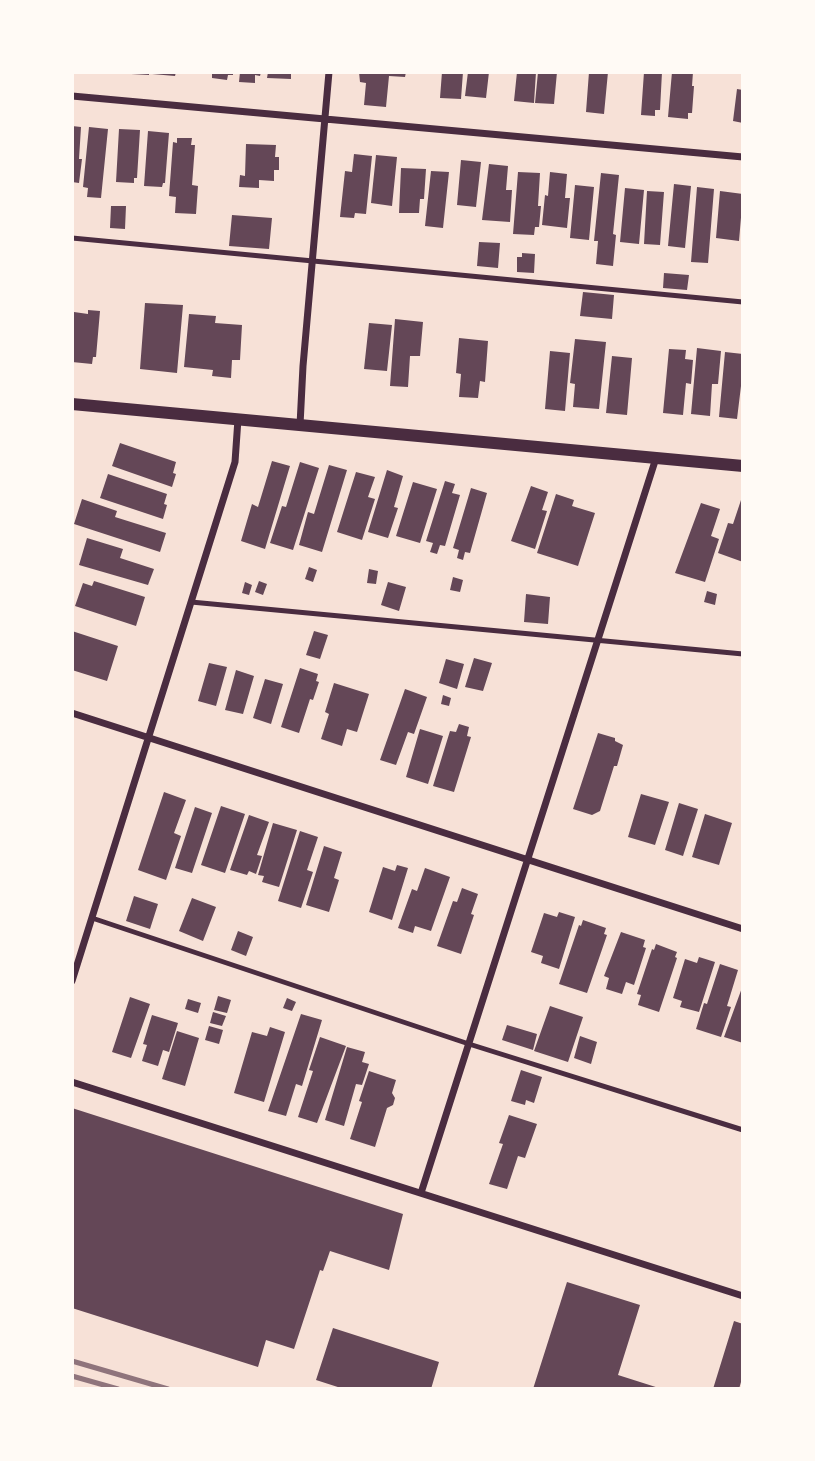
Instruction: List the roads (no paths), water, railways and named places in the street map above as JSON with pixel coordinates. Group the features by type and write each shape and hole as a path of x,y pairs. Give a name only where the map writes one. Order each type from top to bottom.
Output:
{"street":[{"path":"300,425 328,72"},
{"path":"72,96 743,157"},
{"path":"72,404 743,466"},
{"path":"72,981 234,462 238,419"},
{"path":"421,1193 656,458"},
{"path":"72,713 743,929"},
{"path":"72,1082 743,1296"}],"lane":[{"path":"72,238 743,302"},
{"path":"191,602 743,654"},
{"path":"92,918 469,1044 743,1130"}],"railway":[{"path":"72,1361 168,1389"},
{"path":"72,1376 118,1389"}]}
